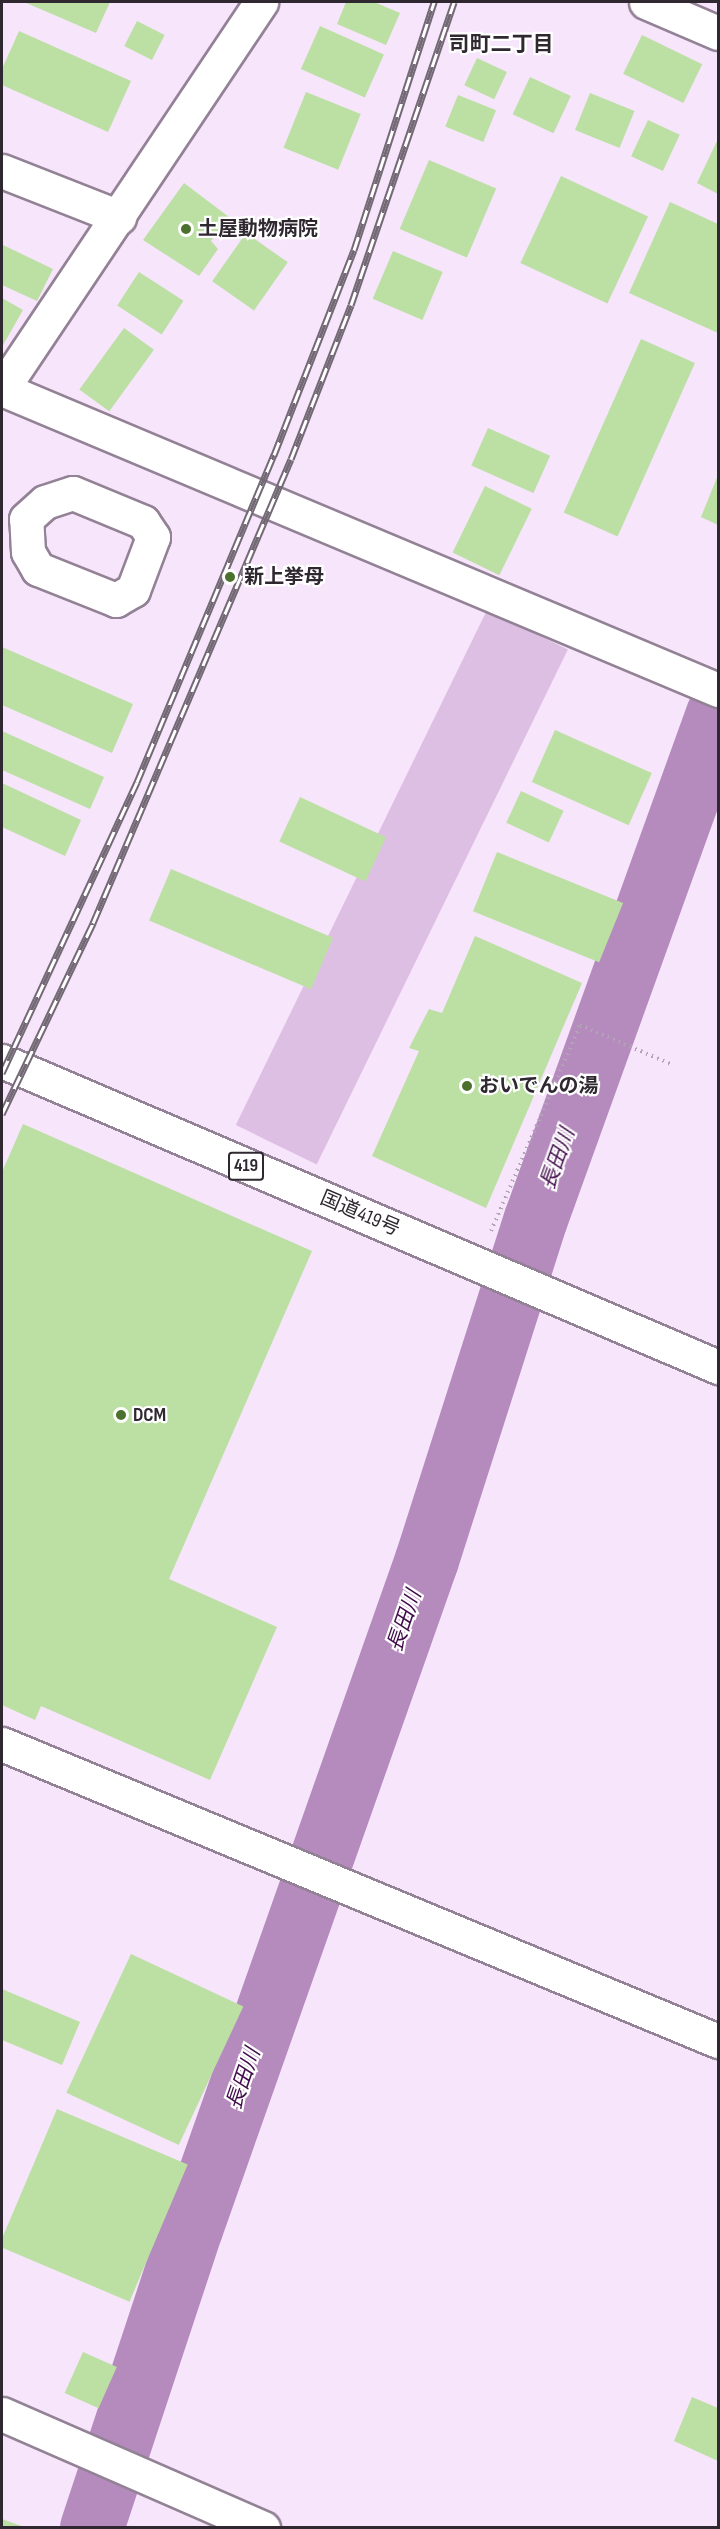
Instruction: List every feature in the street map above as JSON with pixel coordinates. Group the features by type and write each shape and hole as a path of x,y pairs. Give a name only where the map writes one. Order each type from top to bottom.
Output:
{"main road":[{"path":"261,2 2,389 714,688"},
{"path":"646,2 718,33"},
{"path":"2,171 119,217"},
{"name":"国道419号","path":"2,1060 718,1367"},
{"path":"2,1744 718,2041"},
{"path":"2,2414 262,2528"}],"path":[{"path":"491,1232 580,1025 673,1065"}],"shaded area":[{"path":"487,610 568,649 317,1164 236,1125"}],"building":[{"path":"24,2 110,2 96,33"},
{"path":"346,2 374,2 400,13 386,45 337,24"},
{"path":"137,21 165,35 152,60 124,46"},
{"path":"320,26 384,54 365,97 301,69"},
{"path":"19,31 131,81 108,132 2,85 2,69"},
{"path":"642,35 702,64 683,103 623,74"},
{"path":"477,58 507,72 494,99 464,85"},
{"path":"530,77 571,96 553,133 513,114"},
{"path":"306,92 361,114 338,170 284,148"},
{"path":"590,93 635,111 620,148 575,130"},
{"path":"458,95 496,110 483,142 445,127"},
{"path":"648,120 680,135 663,171 631,156"},
{"path":"718,139 718,194 697,183"},
{"path":"429,160 496,189 467,258 400,229"},
{"path":"561,176 648,217 607,304 520,263"},
{"name":"土屋動物病院","path":"184,183 229,217 211,241 218,249 199,276 143,240"},
{"path":"670,202 718,224 718,333 629,293"},
{"path":"246,233 288,262 254,311 212,281"},
{"path":"3,245 53,269 37,301 2,285"},
{"path":"393,251 443,272 422,320 373,299"},
{"path":"139,272 183,301 162,334 117,306"},
{"path":"2,298 23,310 2,347"},
{"path":"124,328 154,350 109,411 79,389"},
{"path":"641,339 695,363 618,537 564,513"},
{"path":"488,428 550,456 533,493 471,465"},
{"path":"718,475 718,525 701,517"},
{"path":"485,486 532,509 499,575 453,553"},
{"path":"2,647 133,704 112,753 2,705"},
{"path":"555,730 652,773 629,825 532,782"},
{"path":"2,731 104,777 90,809 2,770"},
{"path":"2,783 81,820 65,856 2,827"},
{"path":"521,791 564,811 549,843 506,823"},
{"path":"300,797 386,837 365,882 279,841"},
{"path":"497,852 623,903 599,962 473,911"},
{"path":"171,869 333,938 311,989 149,921"},
{"name":"おいでんの湯","path":"475,936 582,983 486,1208 372,1156 419,1051 409,1048 429,1009 442,1013"},
{"name":"DCM","path":"23,1124 312,1251 169,1579 277,1627 210,1780 41,1706 35,1720 2,1705 2,1172"},
{"path":"131,1954 243,2006 179,2145 66,2093"},
{"path":"2,1989 80,2022 62,2065 2,2040"},
{"path":"57,2109 188,2164 129,2302 2,2248 2,2239"},
{"path":"83,2352 117,2367 98,2408 65,2393"},
{"path":"692,2397 718,2408 718,2461 674,2441"},
{"path":"2,2519 24,2527 24,2528 2,2528"}],"waterway":[{"name":"長田川","path":"92,2528 191,2229 427,1560 536,1219 718,714"}],"railway":[{"path":"2,1073 137,782 274,455 354,250 434,2"},
{"path":"2,1114 93,923 291,459 351,305 454,2"}],"place":[{"name":"土屋動物病院","path":"186,229"},
{"name":"新上挙母","path":"230,577"},
{"name":"おいでんの湯","path":"467,1086"},
{"name":"DCM","path":"121,1415"}],"district":[{"name":"司町二丁目","path":"501,45"}]}
